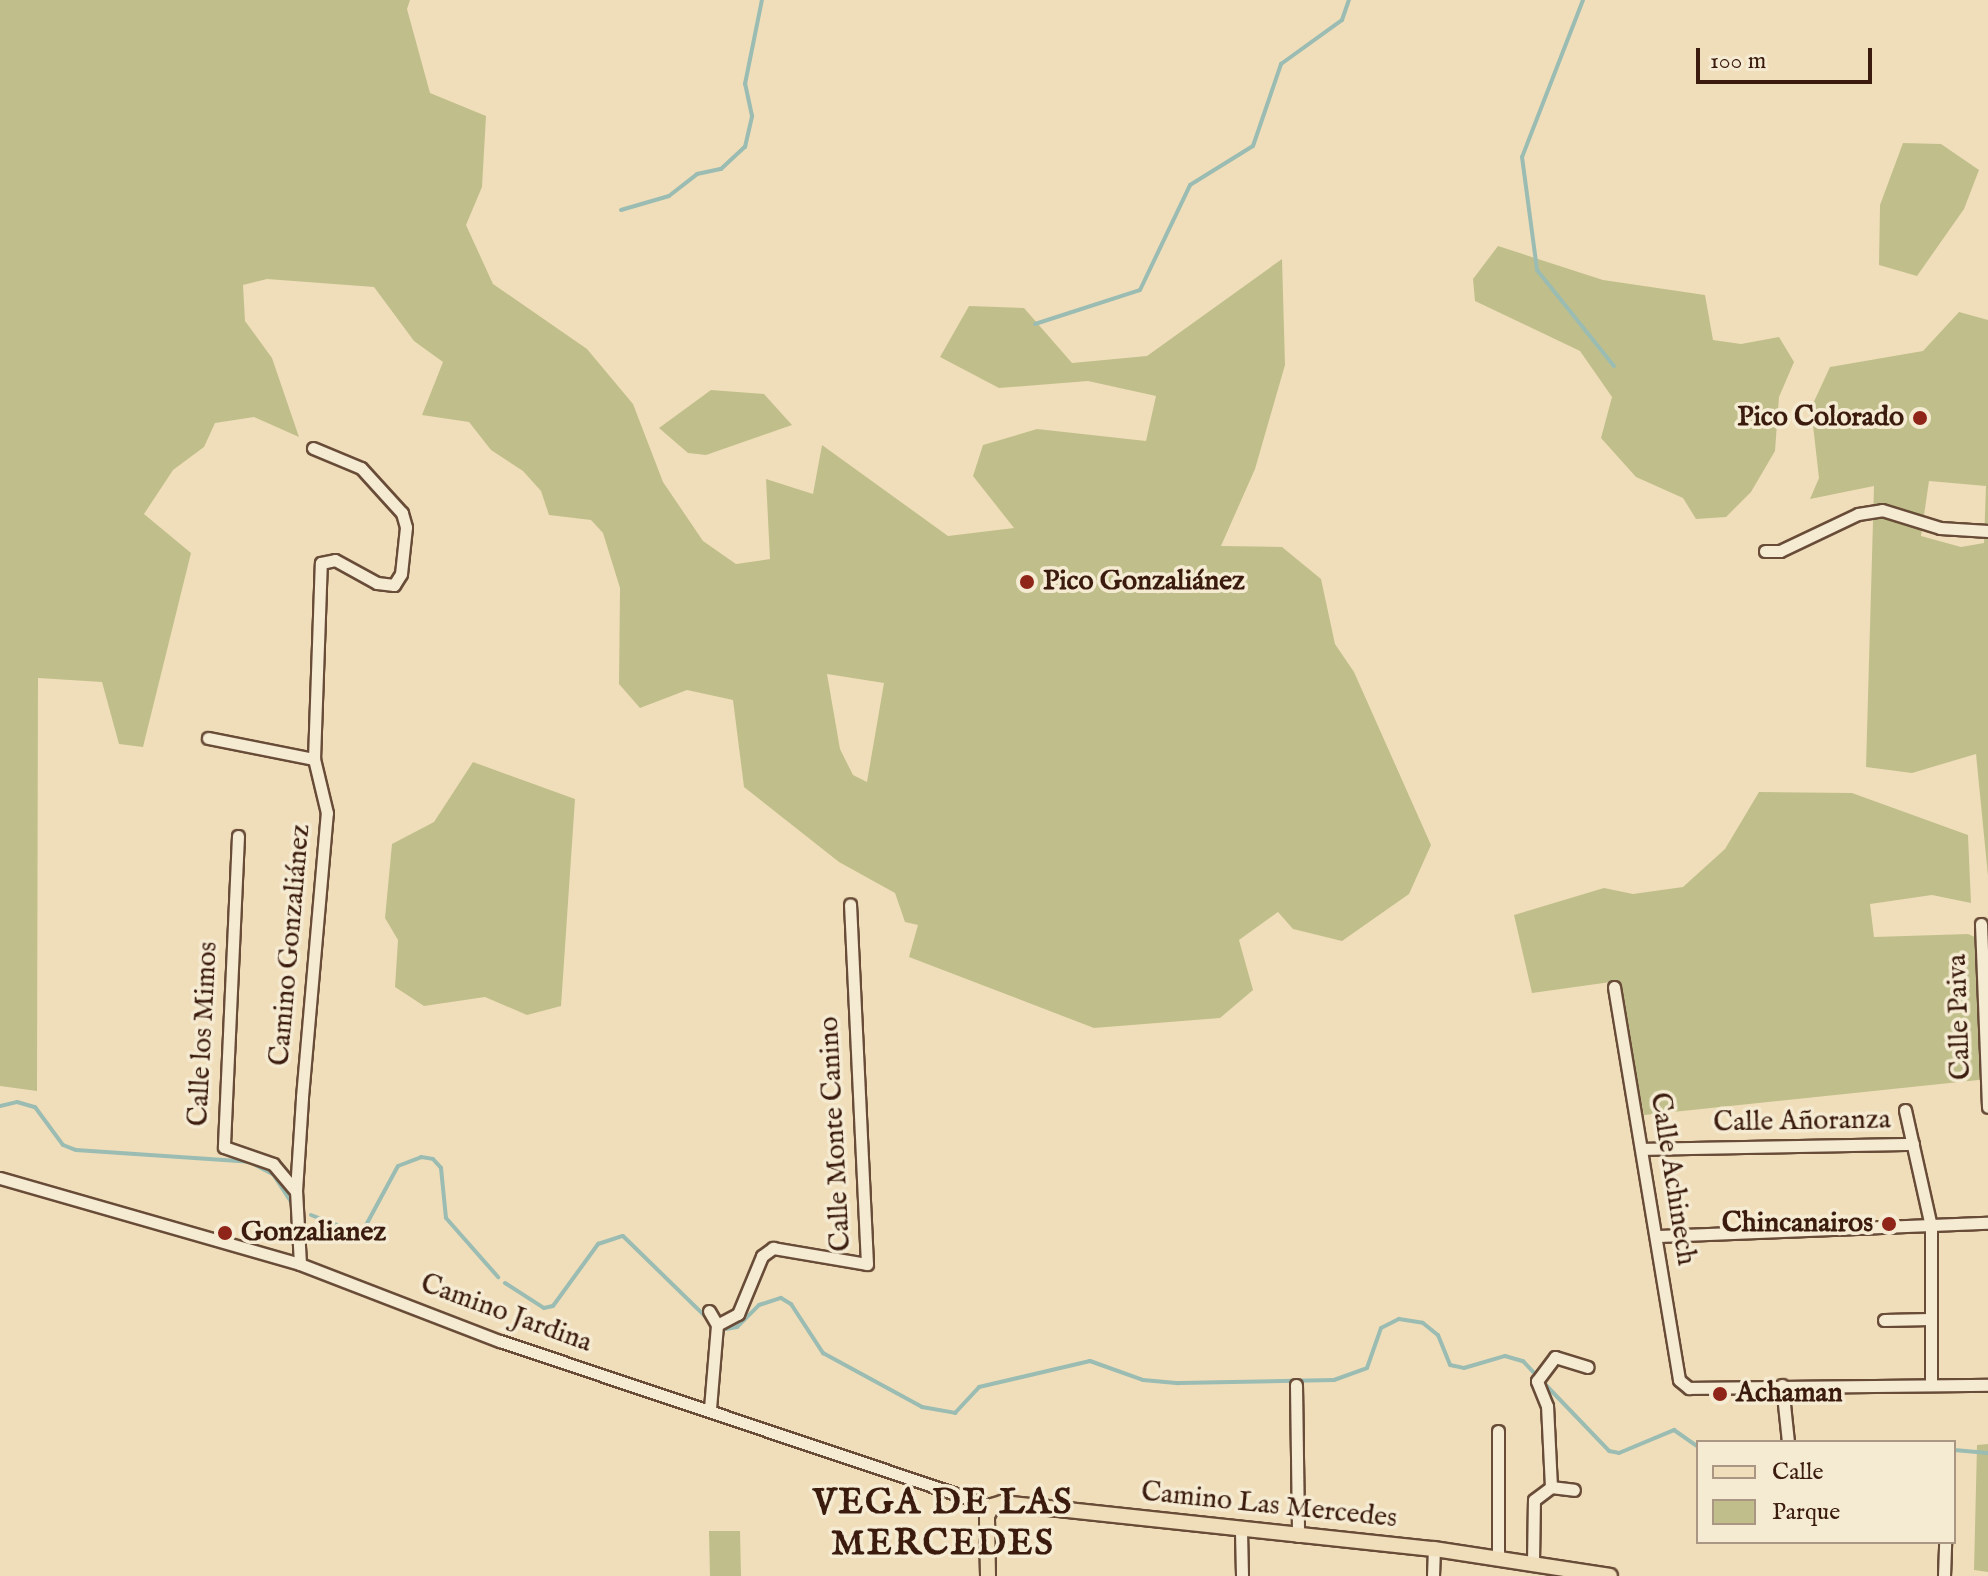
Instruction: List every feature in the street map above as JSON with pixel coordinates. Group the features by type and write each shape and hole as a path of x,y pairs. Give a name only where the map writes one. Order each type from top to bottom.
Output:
{"main road":[{"name":"Camino Las Mercedes","path":"992,1506 1434,1549 1498,1557 1530,1567 1610,1576"},
{"path":"988,1576 987,1516 992,1506"}],"street":[{"name":"Camino Gonzaliánez","path":"300,1264 296,1191 327,813 314,759 321,563 335,560 377,583 394,585 401,574 406,527 402,513 361,468 313,448"},
{"path":"1765,551 1780,551 1858,514 1882,510 1940,528 1988,531"},
{"path":"208,738 314,759"},
{"name":"Calle los Mimos","path":"238,836 224,1147 273,1164 296,1191"},
{"name":"Calle Monte Canino","path":"717,1325 738,1314 762,1256 773,1248 867,1264 850,904"},
{"name":"Calle Paiva","path":"1981,924 1988,1107"},
{"name":"Calle Achinech","path":"1614,987 1658,1236 1679,1380 1689,1388 1782,1385"},
{"path":"1905,1110 1931,1226 1931,1384"},
{"name":"Calle Añoranza","path":"1643,1149 1913,1144"},
{"name":"Camino Jardina","path":"0,1178 300,1264 500,1341 992,1506"},
{"path":"1658,1236 1988,1223"},
{"path":"709,1311 717,1325 710,1409"},
{"path":"1884,1320 1930,1319"},
{"path":"1551,1487 1547,1406 1540,1377 1555,1357 1587,1367"},
{"path":"1296,1385 1298,1536"},
{"path":"1788,1440 1782,1385 1988,1385"},
{"path":"1498,1431 1498,1557"},
{"path":"1530,1567 1534,1500 1551,1487 1574,1490"},
{"path":"1241,1531 1242,1576"},
{"path":"1944,1576 1945,1544"},
{"path":"1433,1576 1434,1549"}],"green space":[{"path":"0,0 410,0 407,9 430,93 486,116 482,187 466,225 493,284 587,349 633,404 663,482 703,541 736,564 770,559 766,479 813,494 822,445 948,536 1014,528 973,476 983,445 1037,429 1146,441 1156,396 1088,381 999,388 940,357 969,306 1024,308 1072,363 1147,356 1282,259 1285,365 1255,469 1221,546 1282,547 1321,579 1335,644 1354,672 1431,845 1409,894 1342,941 1293,929 1278,912 1239,940 1253,990 1220,1018 1094,1028 909,957 918,925 905,922 895,893 839,862 744,787 733,700 687,690 640,708 619,684 620,588 603,533 591,520 549,515 541,491 523,471 491,450 469,422 422,415 443,362 414,341 374,287 267,279 243,285 245,321 272,358 299,437 254,417 215,423 204,447 173,470 144,514 191,553 143,747 119,744 102,682 38,678 37,1091 0,1086","holes":["827,674 884,683 867,782 853,775 840,749"]},
{"path":"1903,143 1941,144 1979,170 1964,209 1917,276 1879,265 1880,205"},
{"path":"1498,246 1603,280 1705,295 1713,340 1741,344 1779,337 1794,362 1779,397 1775,451 1751,492 1726,517 1696,519 1683,498 1636,477 1601,438 1612,397 1580,351 1475,301 1473,279"},
{"path":"1959,312 1988,320 1988,876 1976,754 1912,773 1866,767 1874,486 1810,499 1819,478 1811,408 1830,367 1923,351","holes":["1929,481 1986,486 1984,543 1961,547 1921,536"]},
{"path":"711,390 764,394 792,425 706,455 688,453 659,428"},
{"path":"473,762 575,799 561,1006 527,1015 485,997 424,1006 395,987 398,940 385,918 392,844 434,822"},
{"path":"1759,792 1852,793 1968,835 1971,903 1932,895 1870,904 1874,937 1968,934 1988,943 1988,1079 1644,1115 1618,981 1532,993 1514,915 1604,888 1633,894 1683,887 1725,849"},
{"path":"1988,1444 1988,1572 1974,1570 1977,1445"},
{"path":"709,1531 740,1531 741,1576 710,1576"}],"waterway":[{"path":"621,210 669,196 697,174 721,169 745,147 752,116 745,84 762,0"},
{"path":"1035,324 1140,290 1190,185 1253,146 1281,64 1342,20 1349,0"},
{"path":"1583,0 1522,157 1537,270 1614,366"},
{"path":"0,1106 17,1102 35,1107 63,1145 76,1150 250,1162 273,1174 291,1202"},
{"path":"311,1215 355,1232 365,1227 398,1166 421,1157 433,1159 441,1168 446,1218 498,1277"},
{"path":"505,1283 544,1308 553,1306 598,1244 623,1236 709,1320"},
{"path":"726,1329 737,1327 759,1305 781,1298 791,1304 823,1353 922,1407 955,1413 979,1387 1090,1361 1143,1380 1179,1383 1334,1380 1367,1368 1381,1328 1399,1319 1423,1323 1438,1335 1450,1365 1464,1368 1505,1356 1523,1361 1536,1375"},
{"path":"1541,1380 1609,1451 1619,1453 1674,1430 1696,1446"},
{"path":"1956,1450 1988,1453"}],"place":[{"name":"Pico Colorado","path":"1920,418"},
{"name":"Pico Gonzaliánez","path":"1027,582"},
{"name":"Chincanairos","path":"1889,1224"},
{"name":"Gonzalianez","path":"225,1233"},
{"name":"Achaman","path":"1720,1394"}],"district":[{"name":"VEGA DE LAS MERCEDES","path":"943,1524"}]}
